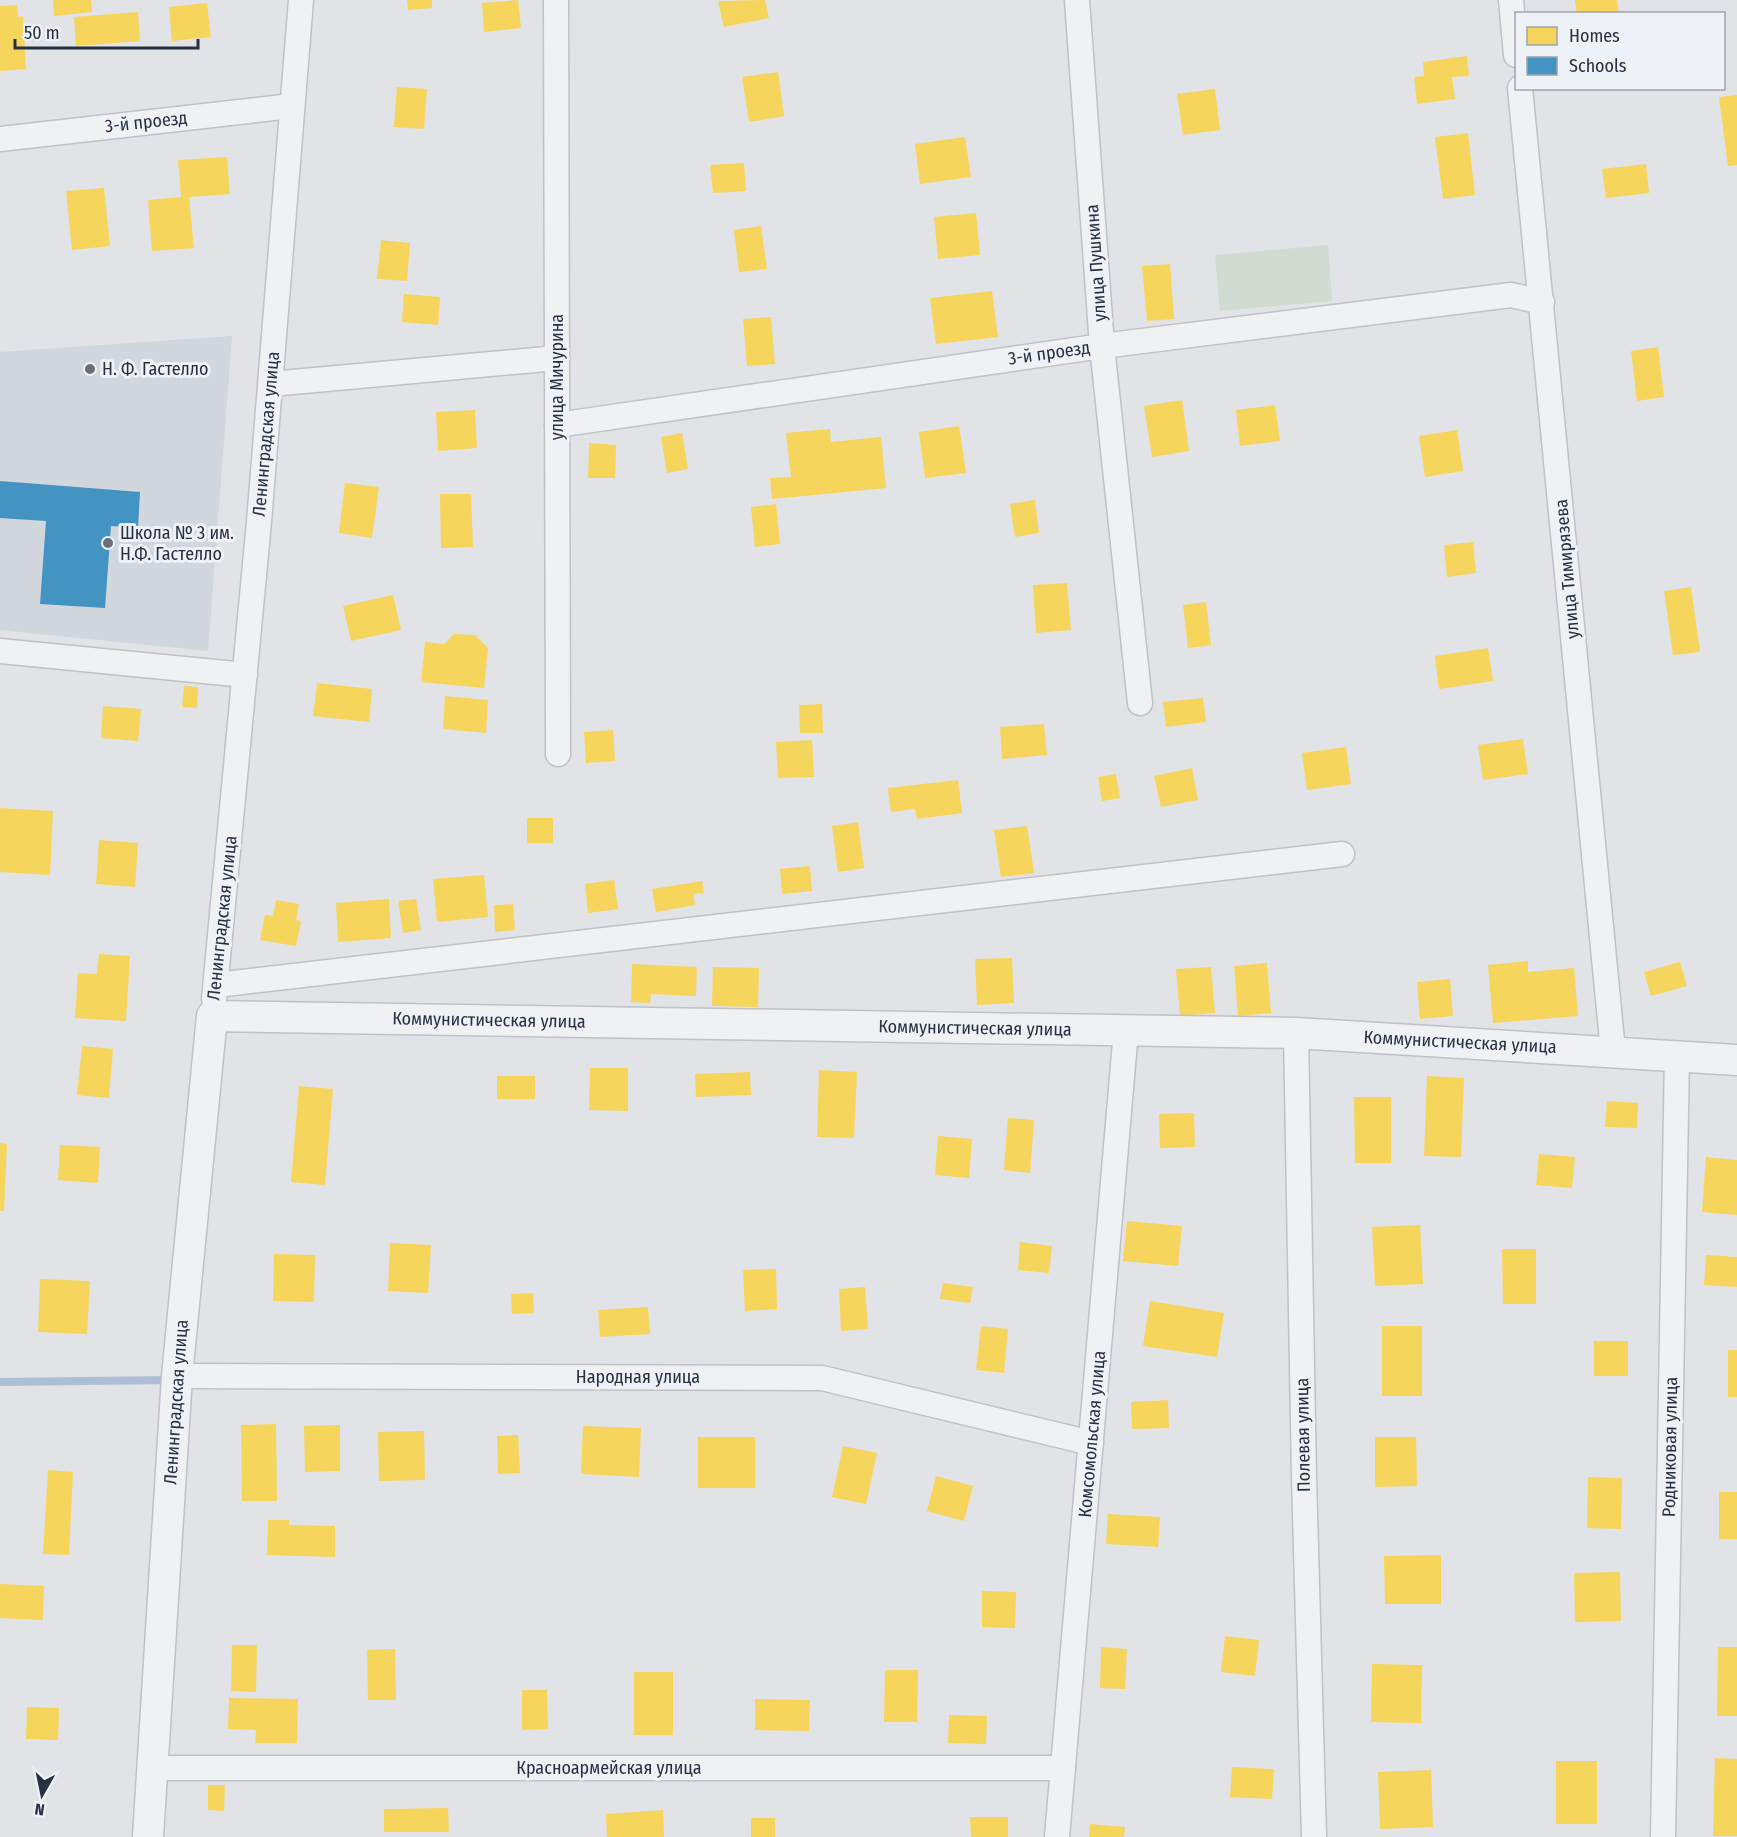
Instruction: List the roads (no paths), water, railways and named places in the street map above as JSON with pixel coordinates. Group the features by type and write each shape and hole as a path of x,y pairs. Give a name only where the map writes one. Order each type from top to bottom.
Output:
{"street":[{"name":"Ленинградская улица","path":"148,1837 177,1376 246,675 301,0"},
{"name":"улица Мичурина","path":"556,0 558,754"},
{"name":"улица Пушкина","path":"1077,0 1102,346 1140,704"},
{"path":"1511,0 1515,44"},
{"name":"улица Тимирязева","path":"1520,90 1613,1051"},
{"name":"3-й проезд","path":"0,139 292,106"},
{"name":"3-й проезд","path":"557,425 1102,346 1511,295 1542,302"},
{"path":"271,384 557,358"},
{"path":"0,651 246,675"},
{"path":"216,985 1342,854"},
{"name":"Коммунистическая улица","path":"212,1016 1296,1033 1737,1060"},
{"name":"Комсомольская улица","path":"1058,1837 1126,1030"},
{"name":"Полевая улица","path":"1296,1033 1304,1478 1314,1837"},
{"name":"Родниковая улица","path":"1663,1837 1677,1056"},
{"name":"Народная улица","path":"177,1376 822,1378 1091,1443"},
{"name":"Красноармейская улица","path":"154,1768 1064,1768"}],"waterway":[{"path":"0,1382 171,1380"}],"place":[{"name":"Н. Ф. Гастелло","path":"90,369"},
{"name":"Школа № 3 им. Н.Ф. Гастелло","path":"108,543"}]}
